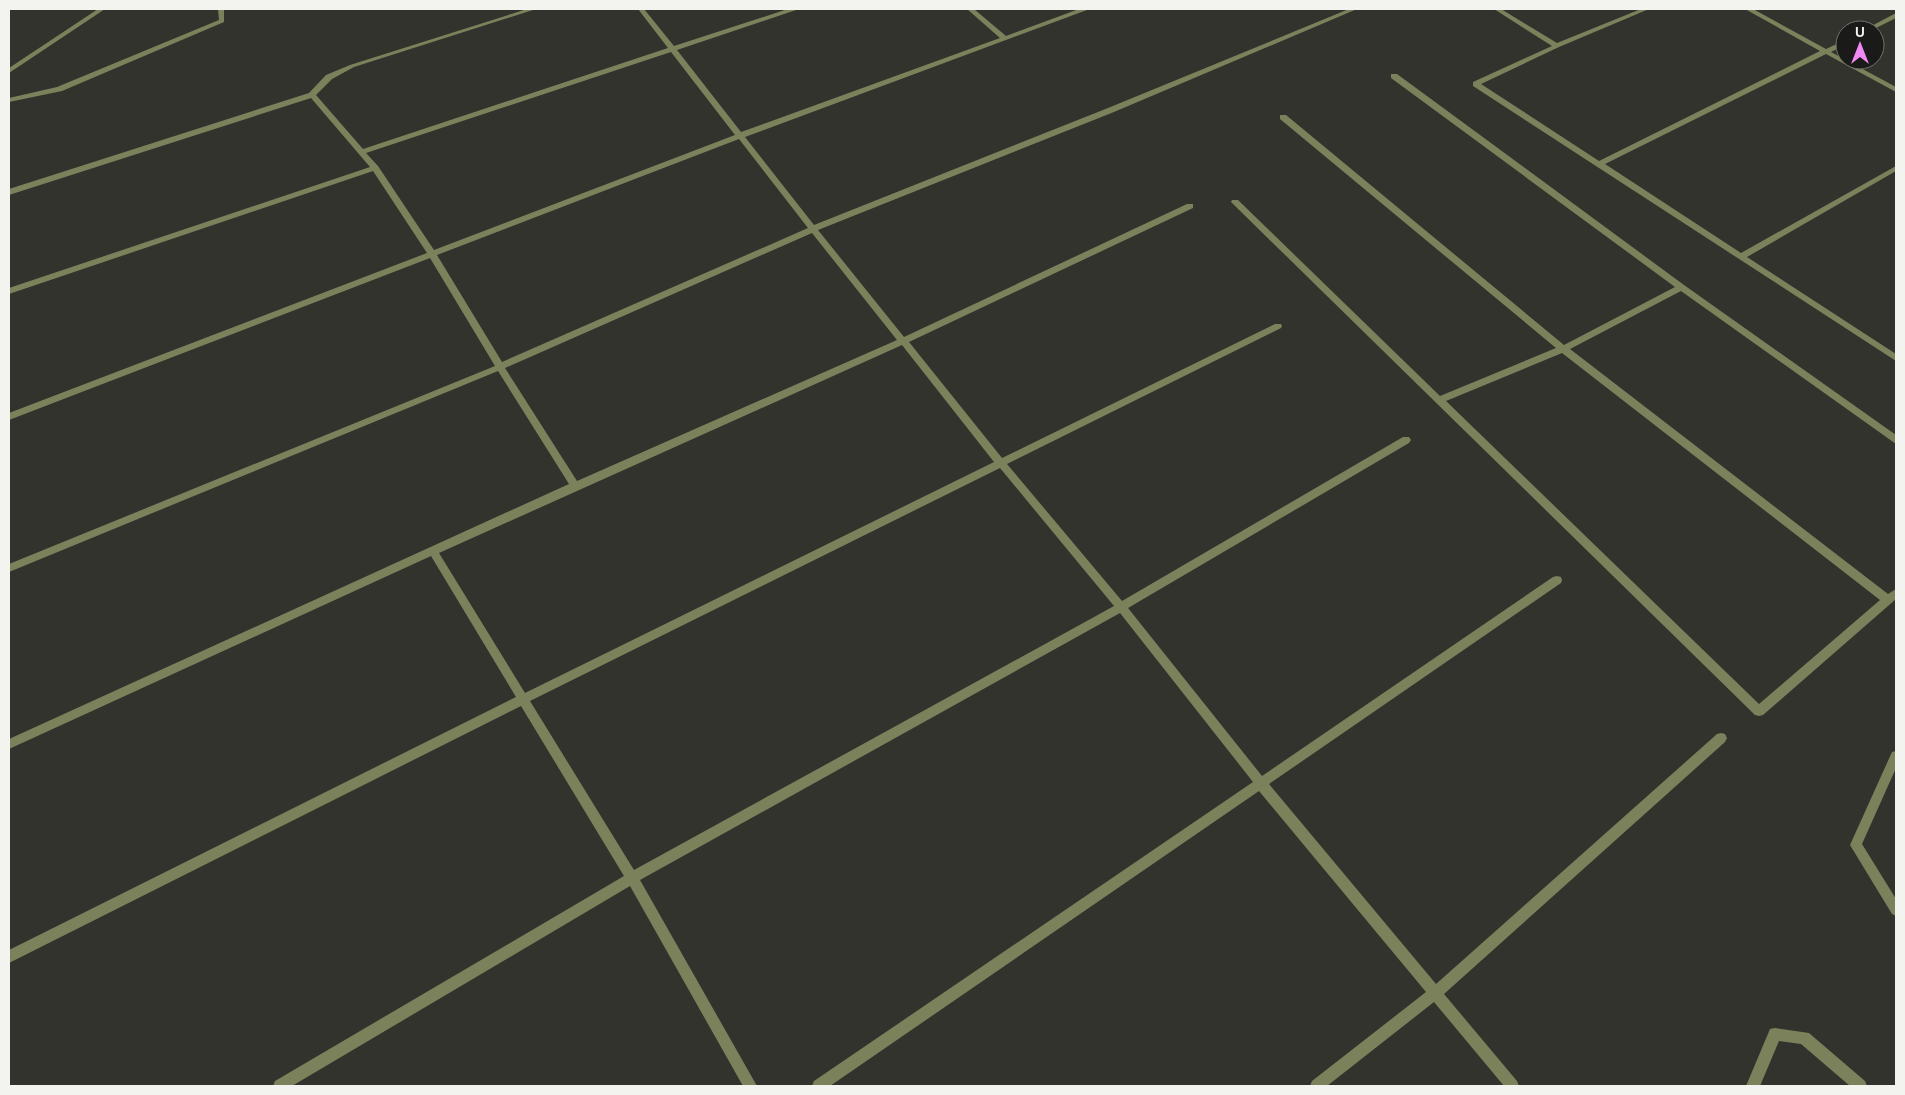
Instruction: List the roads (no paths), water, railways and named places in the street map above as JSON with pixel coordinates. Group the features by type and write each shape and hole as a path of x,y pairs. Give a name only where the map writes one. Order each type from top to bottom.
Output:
{"street":[{"path":"9,71 102,9"},
{"path":"9,100 59,89 222,20 221,9"},
{"path":"9,192 312,95 329,78 352,66 534,9"},
{"path":"641,9 739,136 1001,463 1121,607 1261,784 1512,1086"},
{"path":"362,152 794,9"},
{"path":"970,9 1004,38"},
{"path":"9,417 739,136 1085,9"},
{"path":"9,568 500,367 813,229 1111,110 1354,9"},
{"path":"1496,9 1558,46"},
{"path":"1646,9 1558,46 1476,84 1896,358"},
{"path":"1748,9 1896,90"},
{"path":"1599,164 1835,48"},
{"path":"1394,76 1896,440"},
{"path":"312,95 375,168 432,254 575,486"},
{"path":"1283,117 1563,349 1888,600"},
{"path":"9,291 375,168"},
{"path":"1742,257 1896,168"},
{"path":"1235,202 1759,711 1896,593"},
{"path":"9,744 432,550 903,341 1190,206"},
{"path":"1439,400 1563,349 1682,286"},
{"path":"9,957 521,700 1278,326"},
{"path":"280,1086 632,878 1121,607 1406,440"},
{"path":"432,550 521,700 632,878 750,1086"},
{"path":"819,1086 1557,580"},
{"path":"1318,1086 1434,994 1722,738"},
{"path":"1896,756 1856,845 1896,910"},
{"path":"1753,1086 1774,1034 1804,1038 1860,1086"}]}
